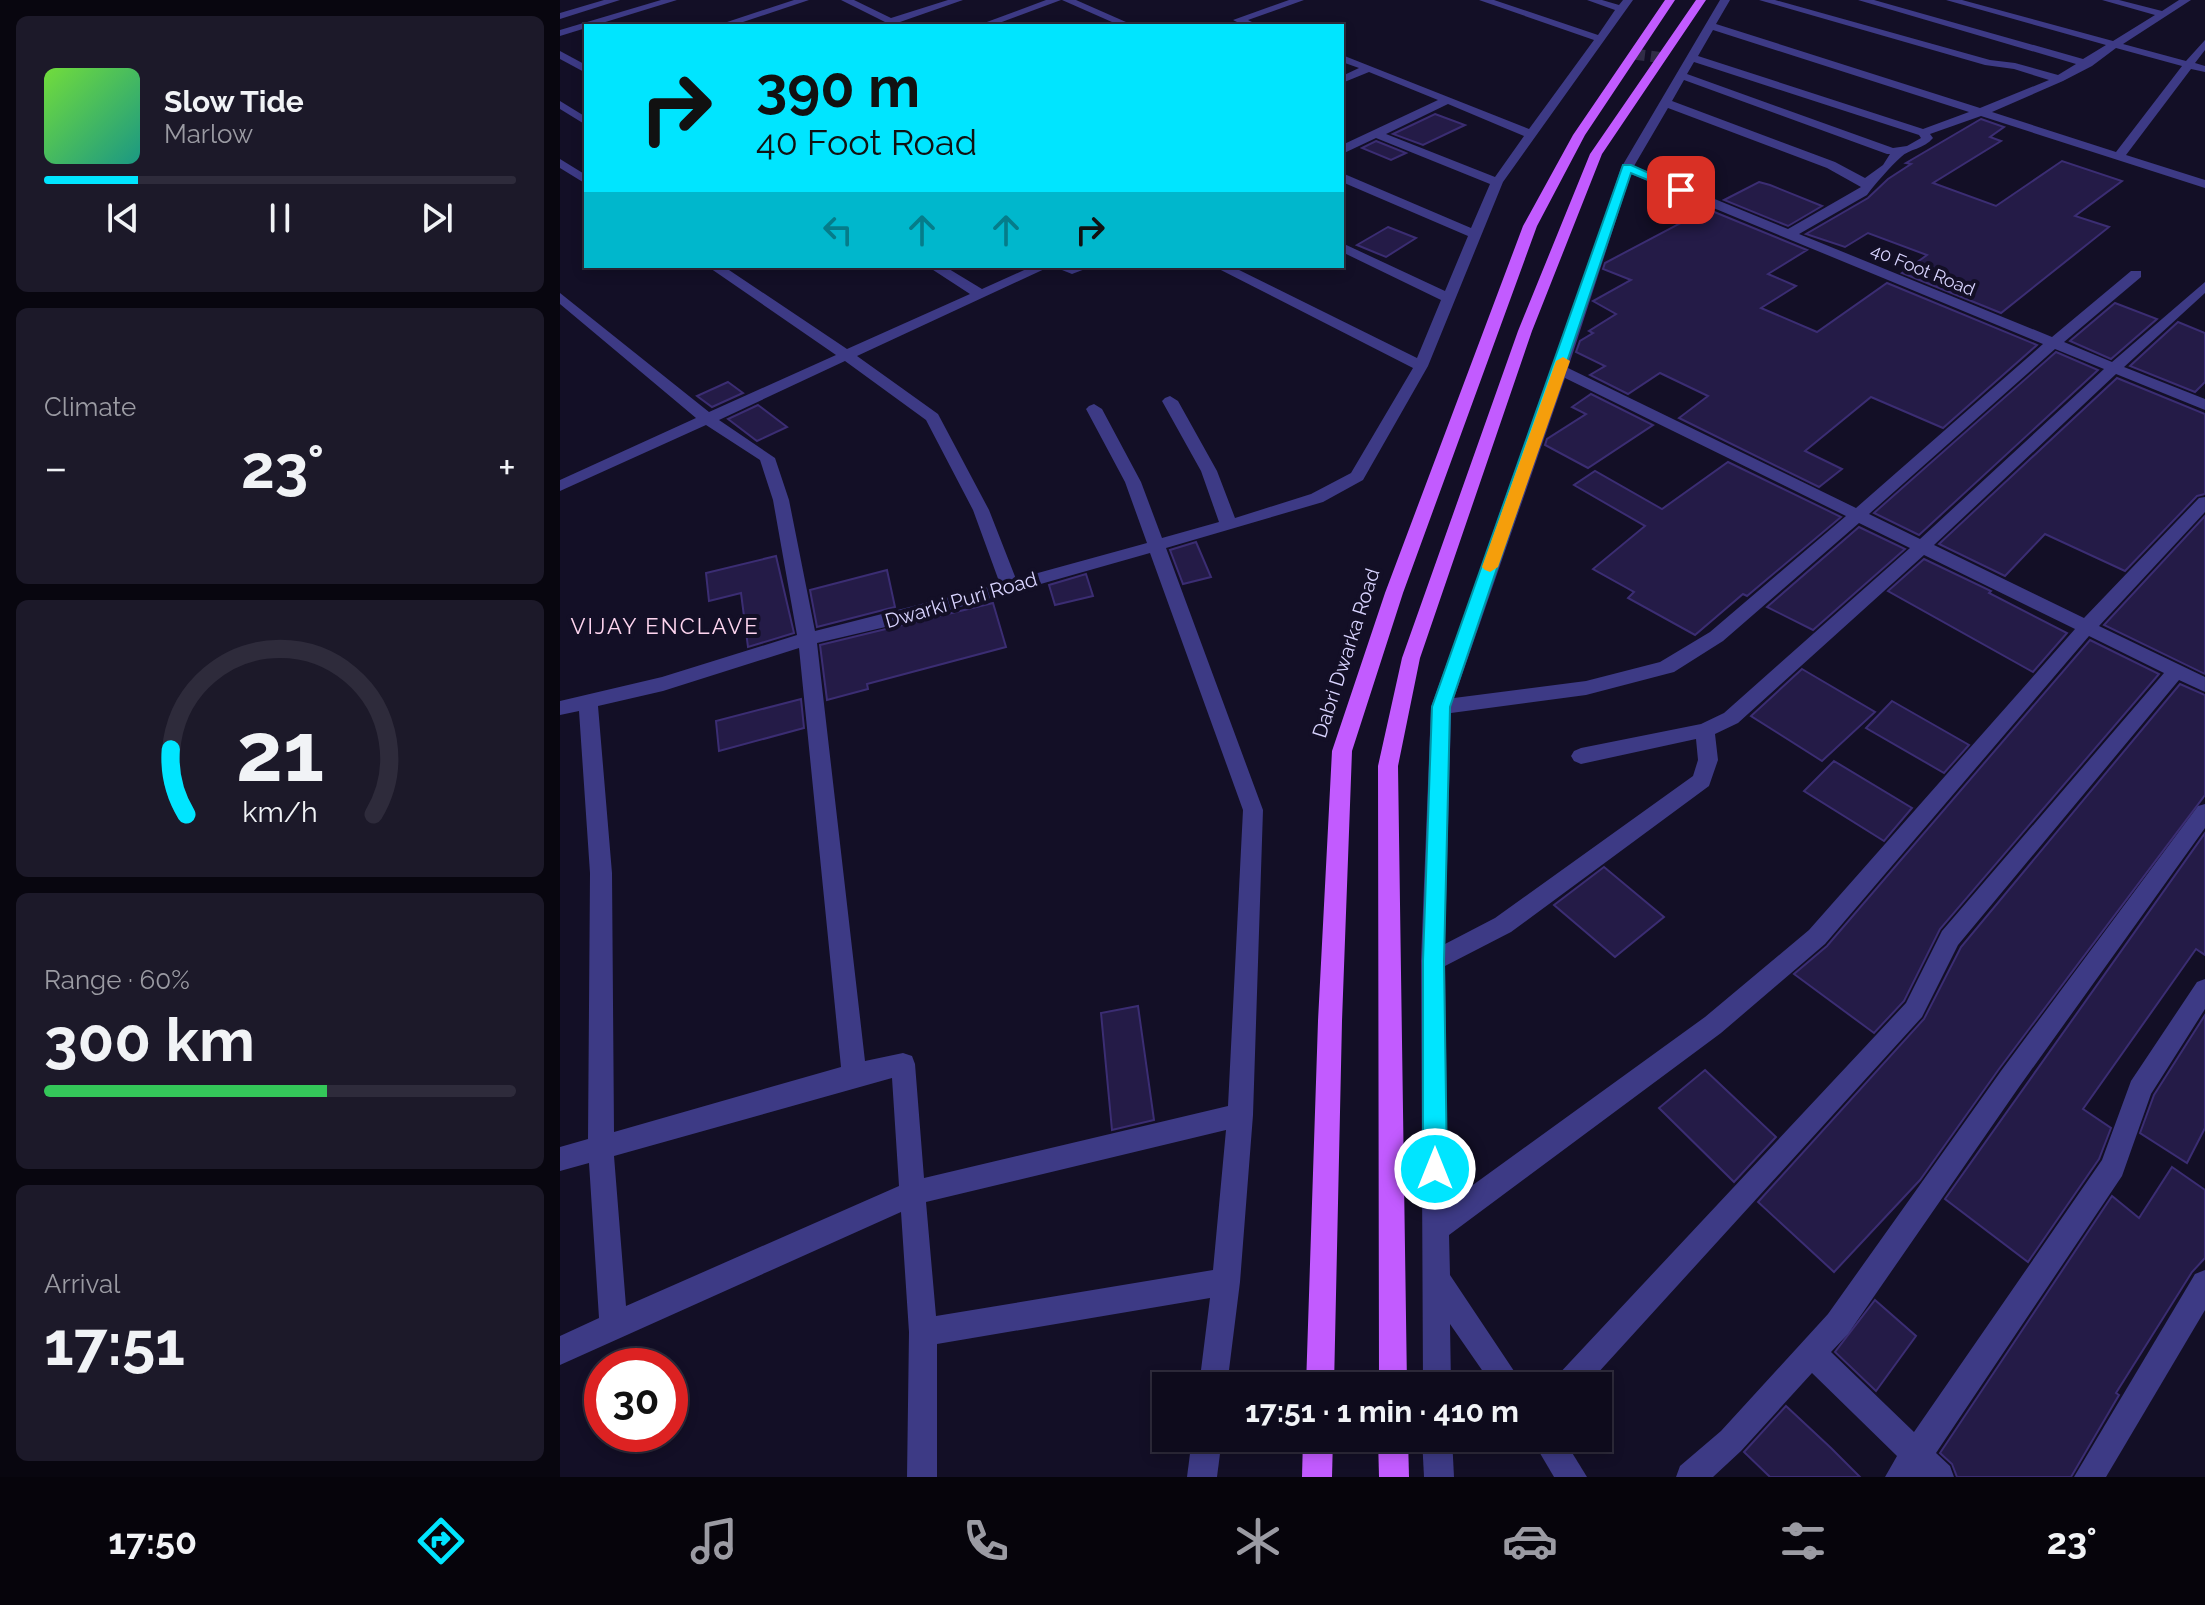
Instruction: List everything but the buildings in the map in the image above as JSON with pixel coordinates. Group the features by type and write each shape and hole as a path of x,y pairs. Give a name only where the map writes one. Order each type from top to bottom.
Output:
{"main road":[{"name":"Dabri Dwarka Road","path":"1320,1372 1342,751 1394,593 1530,226 1579,135 1670,0"},
{"path":"1393,1372 1388,766 1411,658 1525,331 1596,154 1701,0"},
{"path":"1317,1477 1318,1452"},
{"path":"1393,1452 1394,1477"}],"street":[{"path":"560,16 615,0"},
{"path":"591,24 672,0"},
{"path":"726,24 804,0"},
{"path":"848,0 896,24 958,0"},
{"path":"998,24 1056,0"},
{"path":"1067,0 1125,24"},
{"path":"1247,24 1234,21 1299,0"},
{"path":"1484,0 1600,39"},
{"path":"1224,268 1421,366 1497,182 1625,4 1592,0"},
{"path":"1437,1372 1433,961 1441,707 1560,370 1627,168 1725,0"},
{"path":"1764,0 1989,63 2015,66 2059,79"},
{"path":"1863,0 2088,64"},
{"path":"1951,0 2205,69"},
{"path":"2107,0 2163,14"},
{"path":"1923,133 2016,99 2059,79 2088,64 2186,0"},
{"path":"1709,25 2205,184"},
{"path":"560,33 584,26"},
{"path":"2119,156 2205,43"},
{"path":"560,54 584,68"},
{"path":"1690,57 1923,133 1927,138 1925,141 1898,152 1887,168 1865,184"},
{"path":"1344,59 1531,134"},
{"path":"560,74 584,68"},
{"path":"1344,79 1369,68"},
{"path":"1682,76 1898,152"},
{"path":"1344,149 1447,100"},
{"path":"1666,103 1831,165 1868,187 1790,234"},
{"path":"560,104 584,121"},
{"path":"1376,134 1497,182"},
{"path":"560,163 584,178"},
{"name":"40 Foot Road","path":"1627,168 2205,405"},
{"path":"1344,178 1474,234"},
{"path":"1344,248 1448,298"},
{"path":"717,268 932,417 981,510 1010,586"},
{"path":"937,268 981,294"},
{"path":"561,484 1040,268"},
{"path":"1441,707 1631,680 1671,666 1704,644 1857,517 2054,342 2136,274"},
{"path":"1581,756 1705,730 1731,718 2024,455 2205,286"},
{"path":"560,297 707,419 767,458 781,500 807,639 854,1075"},
{"name":"Dwarki Puri Road","path":"560,708 663,684 807,639 907,616 1317,498 1357,476 1421,366"},
{"path":"1560,370 2205,685"},
{"path":"1170,401 1209,471 1229,525"},
{"path":"1094,409 1133,482 1253,810 1240,1115 1215,1372"},
{"path":"1435,1229 1713,1025 1817,937 2087,627 2205,502"},
{"path":"1580,1372 1914,1010 1950,938 2176,671"},
{"path":"588,701 601,873 602,1159 613,1326"},
{"path":"1433,961 1483,938 1515,917 1702,780 1707,773 1708,760 1705,730"},
{"path":"1691,1477 1731,1441 1838,1324 2001,1092 2205,812"},
{"path":"1908,1466 2113,1167 2140,1089 2205,989"},
{"path":"560,1159 602,1159 854,1075 903,1064 923,1332 922,1477"},
{"path":"560,1351 913,1193 1240,1115"},
{"path":"1436,1279 1500,1372"},
{"path":"923,1332 1226,1282"},
{"path":"2089,1477 2205,1284"},
{"path":"1812,1353 1908,1466 1939,1477"},
{"path":"1202,1477 1205,1452"},
{"path":"1438,1452 1439,1477"},
{"path":"1555,1452 1572,1477"}],"tunnel":[{"path":"1634,54 1664,58"}],"slow traffic":[{"path":"1490,567 1563,361"}],"district":[{"name":"VIJAY ENCLAVE","path":"665,626"}],"route":[{"path":"1435,1169 1433,961 1441,707 1560,370 1627,168 1681,190"}]}
